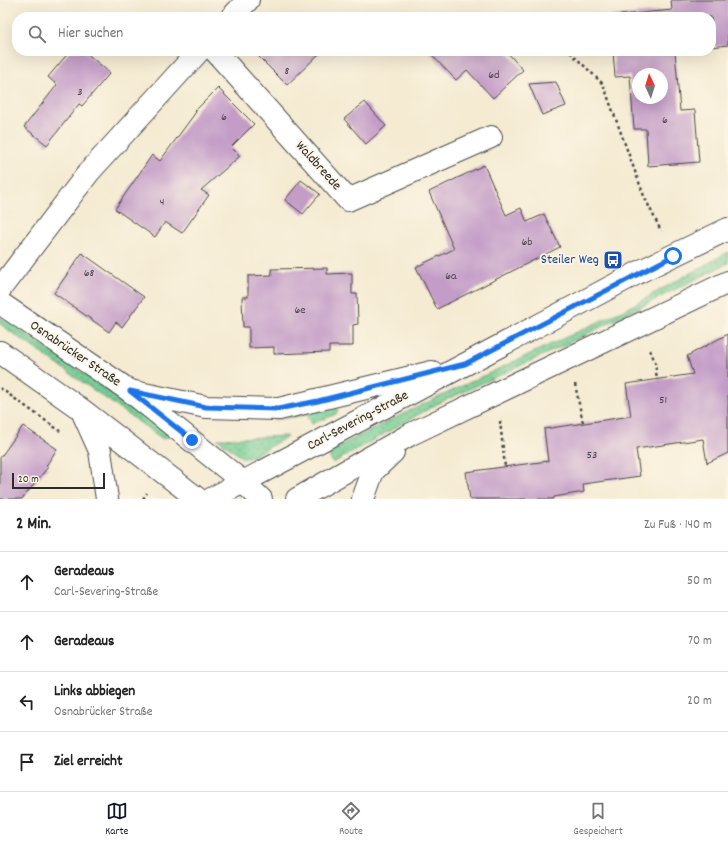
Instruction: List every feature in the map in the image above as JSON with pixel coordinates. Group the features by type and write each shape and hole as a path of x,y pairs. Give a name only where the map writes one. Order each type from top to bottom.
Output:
{"main road":[{"path":"237,12 248,0"},
{"path":"0,289 89,172 194,56"},
{"name":"Waldbreede","path":"219,56 348,200 491,137"},
{"name":"Carl-Severing-Straße","path":"211,499 643,270 728,229"},
{"path":"297,499 411,434 728,282"},
{"name":"Osnabrücker Straße","path":"0,303 130,391 243,482 261,499"},
{"path":"0,352 82,410 198,499"},
{"path":"130,391 206,407 278,409 318,401 465,364"},
{"path":"82,410 100,451 107,499"},
{"path":"363,499 373,471 411,434"}],"path":[{"path":"574,56 603,84 644,196 661,231"},
{"path":"564,361 577,389 583,423"},
{"path":"0,388 62,432"},
{"path":"492,396 500,413 506,467"}],"green space":[{"path":"728,252 728,263 565,345 437,404 333,463 327,452 411,410 628,308"},
{"path":"0,316 173,435 163,439 0,324"},
{"path":"334,406 338,410 336,414 312,424 307,415 274,420"},
{"path":"287,437 249,458 243,458 217,439"}],"building":[{"path":"671,0 728,0 728,45 716,46 716,12 651,12 672,10"},
{"path":"66,56 90,56 110,73 82,106 79,104 47,145 24,127 57,85 48,77"},
{"path":"258,56 317,56 287,85"},
{"path":"433,56 510,56 523,70 493,98 467,70 456,80"},
{"path":"613,56 675,56 680,111 695,110 699,162 648,166 646,129 634,129 632,104 668,104 668,68 632,68 632,102 630,76 615,77"},
{"path":"556,82 566,106 542,115 529,84"},
{"path":"218,88 254,124 231,147 240,156 201,190 209,195 182,233 165,222 155,237 115,209 152,155 160,161 196,112 195,111"},
{"path":"365,102 386,126 366,144 344,119"},
{"path":"484,165 506,215 521,208 527,222 544,214 560,247 437,309 416,267 454,249 429,192"},
{"path":"301,180 320,194 303,214 285,200"},
{"path":"82,253 144,297 122,327 116,322 109,332 54,293"},
{"path":"327,268 327,274 352,273 352,294 357,294 358,324 353,325 353,346 329,346 329,352 274,354 274,347 249,348 249,327 243,327 242,297 248,297 248,276 272,275 271,269"},
{"path":"728,334 728,453 707,463 703,439 636,449 640,476 583,484 584,492 554,497 554,499 470,499 466,472 548,461 544,429 631,416 626,384 693,374 687,356"},
{"path":"23,426 57,449 46,466 48,467 22,499 0,499 0,458"}],"place":[{"name":"Steiler Weg","path":"613,260"}],"route":[{"path":"192,440 130,391 206,407 259,410 278,409 318,401 465,364 643,270 673,256"}]}
